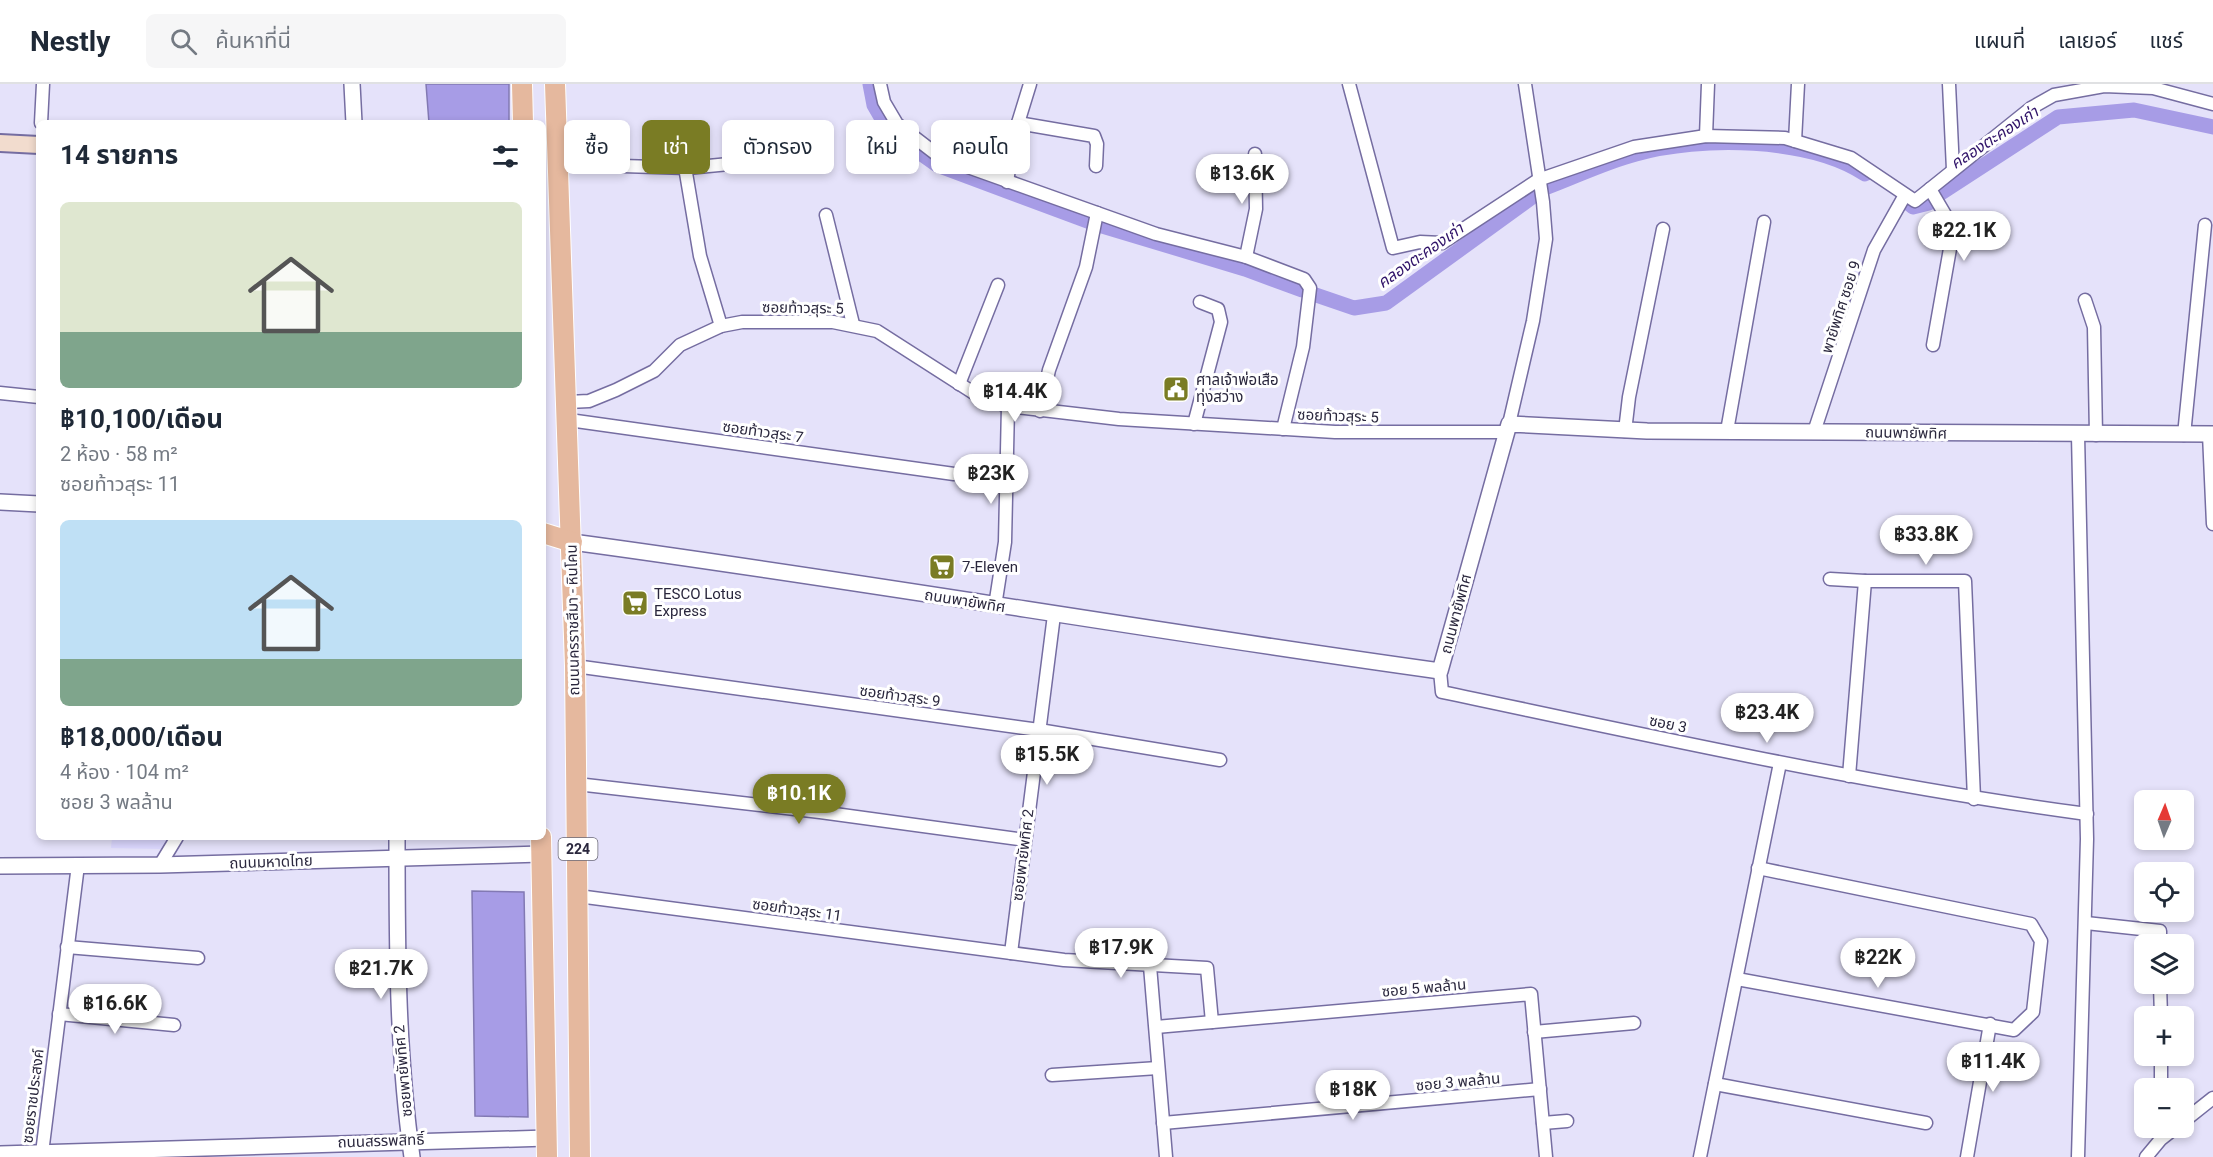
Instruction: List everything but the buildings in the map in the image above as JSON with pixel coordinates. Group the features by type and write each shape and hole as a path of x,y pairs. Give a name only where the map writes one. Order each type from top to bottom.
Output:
{"main road":[{"path":"522,84 523,120"},
{"name":"ถนนนครราชสีมา - หินโคน","path":"555,84 552,158 568,411 575,666 580,1157"},
{"path":"0,143 36,145"},
{"path":"546,534 572,542"},
{"path":"541,845 547,1147"}],"street":[{"path":"41,120 43,84"},
{"path":"352,84 354,120"},
{"path":"880,84 884,102 897,124 940,157 1156,234 1246,257 1304,279 1310,288 1303,347 1283,429"},
{"path":"1019,120 1030,84"},
{"path":"1349,84 1393,248 1420,242 1442,243 1538,180 1634,147 1706,136 1785,138 1851,158 1910,198"},
{"path":"1507,428 1533,321 1546,239 1543,202 1525,84"},
{"path":"1706,136 1708,84"},
{"path":"1795,141 1798,84"},
{"path":"1949,84 1953,170"},
{"name":"พายัพทิศ ซอย 9","path":"1814,432 1874,250 1910,198 1930,189 2031,108 2054,95 2104,86 2153,86 2213,104"},
{"path":"1030,125 1094,135 1097,144 1096,166"},
{"path":"1246,257 1256,208 1255,154"},
{"path":"552,158 642,164"},
{"path":"686,174 700,256 721,326"},
{"path":"1006,182 1008,174"},
{"path":"1930,189 1950,223 1951,243 1933,345"},
{"path":"1040,411 1049,370 1086,267 1097,213"},
{"path":"826,215 854,324"},
{"path":"1726,430 1764,222"},
{"path":"2184,435 2205,225"},
{"path":"1626,431 1629,397 1663,229"},
{"path":"959,384 998,285"},
{"path":"2085,300 2094,327 2096,435"},
{"path":"1194,424 1221,322 1218,309 1200,302"},
{"name":"ซอยท้าวสุระ 5","path":"568,411 654,371 680,345 721,326 786,322 854,324 877,331 980,397 1008,406 1040,411 1194,424 1335,432 1507,428"},
{"path":"0,393 36,397"},
{"path":"995,606 1005,542 1008,406"},
{"name":"ซอยท้าวสุระ 7","path":"568,411 954,474"},
{"name":"ถนนพายัพทิศ","path":"572,542 723,562 1054,615 1440,671 1507,428 2078,435 2211,434"},
{"path":"2211,434 2213,524"},
{"path":"2078,435 2087,814 2086,923 2078,1157"},
{"path":"0,502 36,504"},
{"path":"1830,579 1965,581 1974,799"},
{"path":"1849,776 1864,581"},
{"name":"ซอยพายัพทิศ 2","path":"1011,953 1054,615"},
{"name":"ซอยท้าวสุระ 9","path":"575,666 1039,730 1220,759"},
{"name":"ซอย 3","path":"1440,671 1442,692 1780,763 1974,799 2087,814"},
{"path":"1701,1157 1780,763"},
{"path":"577,784 819,812 1025,840"},
{"path":"160,864 175,840"},
{"name":"ซอยพายัพทิศ 2","path":"397,840 397,994 412,1157"},
{"name":"ถนนมหาดไทย","path":"0,866 397,858 541,845"},
{"name":"ซอยราชประสงค์","path":"42,1153 78,865"},
{"path":"1737,979 2014,1030 2033,1012 2041,942 2031,924 1758,868"},
{"name":"ซอยท้าวสุระ 11","path":"578,896 1064,960 1207,968 1212,1022"},
{"path":"2086,923 2160,931 2160,934"},
{"path":"67,948 198,958"},
{"path":"1150,966 1166,1157"},
{"name":"ซอย 5 พลล้าน","path":"1156,1027 1531,994 1546,1157"},
{"path":"59,1014 174,1025"},
{"path":"1534,1032 1634,1023"},
{"path":"1967,1157 1990,1024"},
{"path":"1052,1075 1158,1068"},
{"path":"1715,1084 1926,1124"},
{"name":"ซอย 3 พลล้าน","path":"1163,1123 1540,1089"},
{"path":"2194,1113 2213,1098"},
{"path":"1543,1123 1568,1121"},
{"path":"2146,1157 2165,1138"},
{"name":"ถนนสรรพสิทธิ์","path":"0,1154 410,1140 547,1147"}],"shaded area":[{"path":"426,84 509,84 509,120 429,120"},
{"path":"112,840 170,840 164,849 111,848"},
{"path":"472,891 524,892 528,1117 475,1116"}],"waterway":[{"name":"คลองตะคองเก่า","path":"870,84 874,105 889,131 937,165 1090,222"},
{"name":"คลองตะคองเก่า","path":"1938,195 2058,117 2134,110 2213,127"},
{"name":"คลองตะคองเก่า","path":"1545,188 1624,157 1691,144 1754,143 1785,147 1815,153 1842,162 1865,174"},
{"name":"คลองตะคองเก่า","path":"1316,295 1354,308 1386,303 1535,195"},
{"name":"คลองตะคองเก่า","path":"1908,203 1913,207 1929,203"},
{"name":"คลองตะคองเก่า","path":"1099,225 1245,269 1302,290"}],"place":[{"name":"ศาลเจ้าพ่อเสือ ทุ่งสว่าง","path":"1176,389"},
{"name":"7-Eleven","path":"942,567"},
{"name":"TESCO Lotus Express","path":"635,603"}]}
